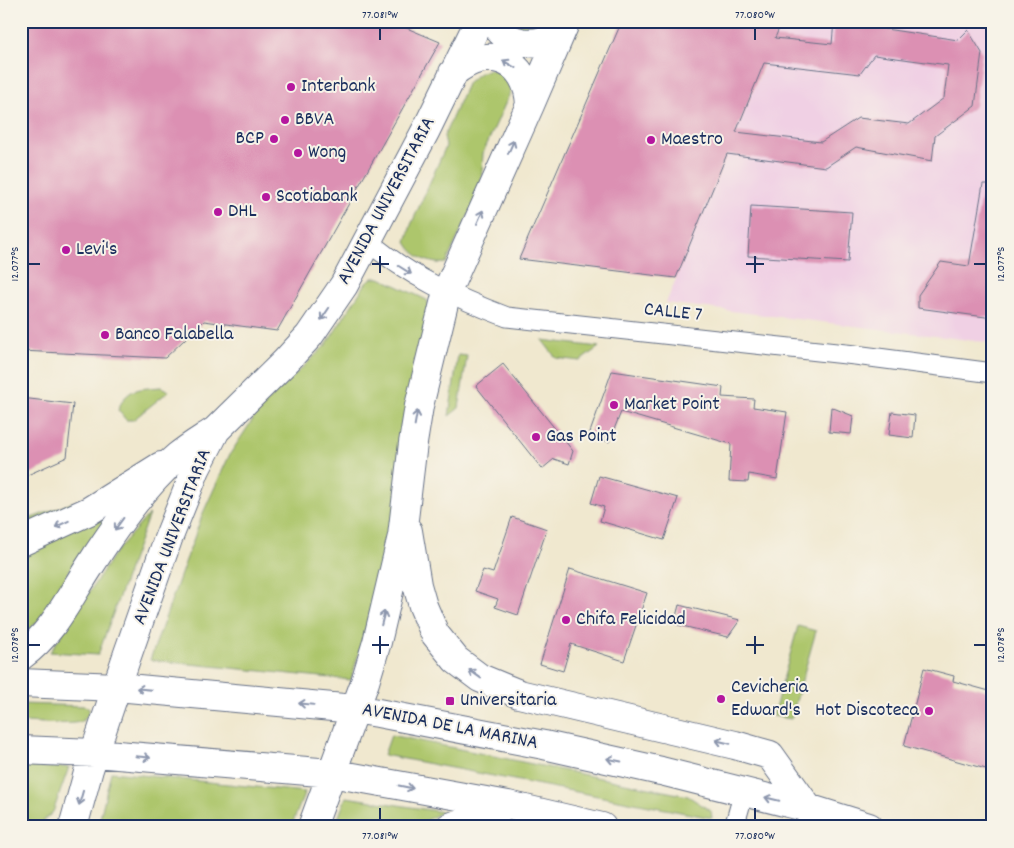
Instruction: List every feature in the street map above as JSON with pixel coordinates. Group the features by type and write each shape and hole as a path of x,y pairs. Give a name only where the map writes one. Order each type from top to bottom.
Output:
{"main road":[{"name":"AVENIDA UNIVERSITARIA","path":"73,827 94,753 168,539 196,469 216,430 285,362 322,319 368,241 426,130 479,21"},
{"path":"493,21 502,33 513,40 528,44 543,42 562,29"},
{"path":"312,827 377,642 401,544 418,406 447,291 562,29"},
{"path":"453,73 464,64 476,59 489,57 503,60 515,67 524,78 530,91 530,105"},
{"path":"21,542 90,511 216,430"},
{"path":"21,656 36,646 50,629 88,568 127,513 160,473 179,455"},
{"path":"405,512 417,585 435,634 456,660 480,678 519,694 770,755 808,808"},
{"name":"AVENIDA DE LA MARINA","path":"21,683 117,687 354,709 544,745 661,771 808,808 869,827"},
{"path":"21,750 94,753 331,773 508,805 602,827"},
{"path":"450,827 508,805"}],"street":[{"name":"CALLE 7","path":"368,241 387,258 410,273 476,305 507,317 855,355 993,373"},
{"path":"734,827 744,792"}],"shaded area":[{"path":"782,21 993,21 993,343 666,303"}],"green space":[{"path":"505,21 558,21 536,35"},
{"path":"490,69 504,74 511,86 510,93 483,153 481,188 446,263 434,263 418,255 406,242 411,225 446,146 444,136 468,82 480,73"},
{"path":"372,278 380,278 427,300 431,310 392,539 351,680 150,660 203,513 230,454 261,407 326,345 366,283"},
{"path":"542,340 599,347 580,361 556,358"},
{"path":"458,355 467,356 459,408 449,416"},
{"path":"161,387 169,391 133,420 126,420 118,410 125,397 130,393 140,389"},
{"path":"74,502 76,507 21,528 21,522"},
{"path":"125,502 85,546 39,620 21,638 21,551"},
{"path":"149,514 98,655 50,652 114,554"},
{"path":"798,626 816,631 791,719 773,716"},
{"path":"21,704 84,706 89,708 89,710 85,718 78,722 62,724 21,722"},
{"path":"391,735 688,796 711,811 712,818 384,755"},
{"path":"21,767 69,767 53,812 37,827 21,826"},
{"path":"111,772 305,792 291,827 98,827"},
{"path":"346,797 443,812 413,827 335,827"}],"building":[{"path":"21,21 390,21 440,42 277,331 204,321 165,358 21,351"},
{"name":"Maestro","path":"622,21 782,21 775,38 832,44 834,21 878,21 879,28 958,40 968,30 982,53 975,106 935,136 932,161 856,147 826,167 727,154 676,278 519,259","holes":["874,55 948,65 944,98 909,124 858,118 821,142 736,132 764,63 860,74"]},
{"path":"983,184 993,184 993,318 918,308 918,295 941,262 969,266"},
{"path":"751,206 852,212 848,262 748,256"},
{"path":"503,364 573,451 569,464 554,459 542,469 476,386"},
{"path":"612,371 723,387 722,397 754,399 753,407 787,412 777,479 749,474 748,482 729,481 731,444 621,412 609,442 589,435"},
{"path":"21,398 73,404 67,457 21,478"},
{"path":"831,407 853,416 851,434 829,432"},
{"path":"892,412 915,415 913,438 889,435"},
{"path":"599,476 678,498 664,540 600,521 604,507 591,503"},
{"path":"512,517 547,529 518,615 495,607 498,599 475,591 483,570 493,573"},
{"path":"570,569 647,593 624,661 571,644 563,671 540,664"},
{"path":"679,605 740,620 728,637 674,624"},
{"path":"924,668 954,676 953,681 993,692 993,771 904,746"}],"place":[{"name":"Interbank","path":"291,87"},
{"name":"BBVA","path":"285,120"},
{"name":"BCP","path":"274,139"},
{"name":"Maestro","path":"651,140"},
{"name":"Wong","path":"298,153"},
{"name":"Scotiabank","path":"266,197"},
{"name":"DHL","path":"218,212"},
{"name":"Levi's","path":"66,250"},
{"name":"Banco Falabella","path":"105,335"},
{"name":"Market Point","path":"614,405"},
{"name":"Gas Point","path":"536,437"},
{"name":"Chifa Felicidad","path":"566,620"},
{"name":"Cevicheria Edward's","path":"721,699"},
{"name":"Universitaria","path":"450,701"},
{"name":"Hot Discoteca","path":"929,711"}]}
